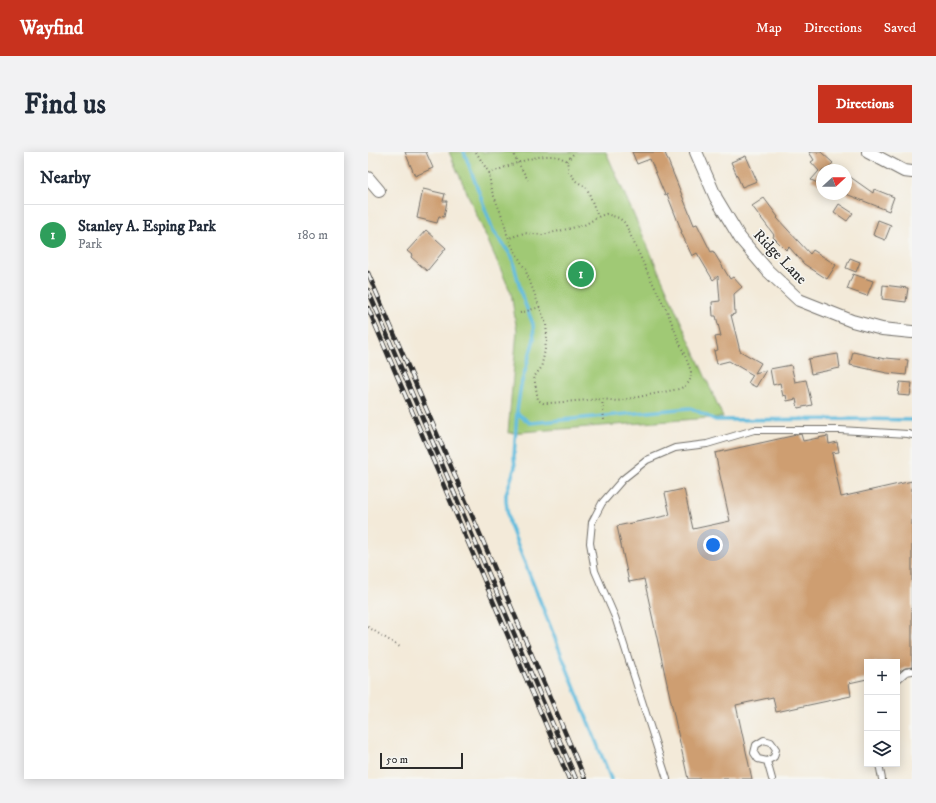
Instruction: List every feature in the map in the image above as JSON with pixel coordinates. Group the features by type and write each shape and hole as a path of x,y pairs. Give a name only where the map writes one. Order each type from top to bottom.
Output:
{"street":[{"name":"Ridge Lane","path":"696,152 716,198 740,238 768,272 799,300 852,321 882,329 912,332"},
{"path":"868,152 904,171 912,172"},
{"path":"368,178 379,191"}],"lane":[{"path":"667,779 615,617 595,570 590,543 592,522 602,503 623,479 647,460 675,448 706,444 754,430 840,430 912,435"},
{"path":"900,677 906,672 912,670"},
{"path":"767,761 772,779"},
{"path":"880,767 882,779"}],"path":[{"path":"476,152 489,173 491,189 509,238 525,269 546,324 547,336 544,355 541,368 534,377 538,400 543,403 550,404 602,399 618,401 679,389 688,385 691,379 691,371 667,311 625,223 619,218 606,214 584,225 576,227 542,235 524,233 509,238"},
{"path":"512,152 528,180"},
{"path":"566,161 575,152"},
{"path":"489,173 532,159 552,156 561,158 566,161 569,172 576,181 587,188 598,217"},
{"path":"520,313 540,307"},
{"path":"602,399 604,420"},
{"path":"368,627 400,647"}],"green space":[{"path":"449,152 606,152 723,417 508,433 517,331 511,293"}],"building":[{"path":"405,152 426,152 433,168 415,176"},
{"path":"632,152 666,152 665,153 694,225 697,224 711,252 713,251 730,279 733,277 742,287 734,294 735,314 731,315 740,351 761,363 755,373 766,370 756,387 748,383 753,375 729,361 717,364 714,351 718,350 715,337 721,336 716,316 713,316 712,302 720,301 718,276 713,280 697,253 692,256 681,232 667,194 665,195 650,159 637,164"},
{"path":"809,152 821,152 833,163 816,164 816,168 811,162 814,160"},
{"path":"746,156 757,181 742,187 731,162"},
{"path":"816,174 816,182 811,180"},
{"path":"852,178 873,193 874,189 894,197 889,211 852,196"},
{"path":"423,189 445,194 443,201 447,201 444,217 439,216 437,223 417,218"},
{"path":"764,198 778,217 777,218 810,254 813,250 836,265 827,279 804,264 789,247 786,250 773,237 774,235 752,206"},
{"path":"839,204 853,213 847,221 834,212"},
{"path":"878,220 891,225 885,240 873,235"},
{"path":"426,230 446,248 427,271 411,257 412,255 407,251"},
{"path":"850,258 860,262 856,272 846,268"},
{"path":"853,274 873,281 867,296 847,289"},
{"path":"883,285 908,288 906,302 882,299"},
{"path":"853,352 885,359 908,360 906,375 887,373 850,365"},
{"path":"838,354 840,368 811,374 808,359"},
{"path":"791,365 795,382 806,380 812,405 798,408 796,399 787,401 786,395 783,396 780,383 773,385 770,369"},
{"path":"900,382 912,383 910,396 898,395"},
{"path":"801,434 803,441 828,436 829,444 837,442 839,452 832,453 841,497 912,481 912,667 905,668 900,671 900,659 864,659 864,680 849,683 851,696 776,712 773,697 736,705 752,779 688,779 644,579 629,582 617,526 670,515 665,493 684,489 693,529 730,521 715,453"}],"waterway":[{"path":"464,152 493,230 512,257 522,296 533,324 534,339 521,385 517,411 514,457 515,467 506,494 509,523 611,779"},
{"path":"517,413 530,423 690,408 716,420 912,420"}],"railway":[{"path":"368,273 585,779"},
{"path":"368,290 576,779"},
{"path":"368,308 569,779"}],"place":[{"name":"Stanley A. Esping Park","path":"581,274"}]}
